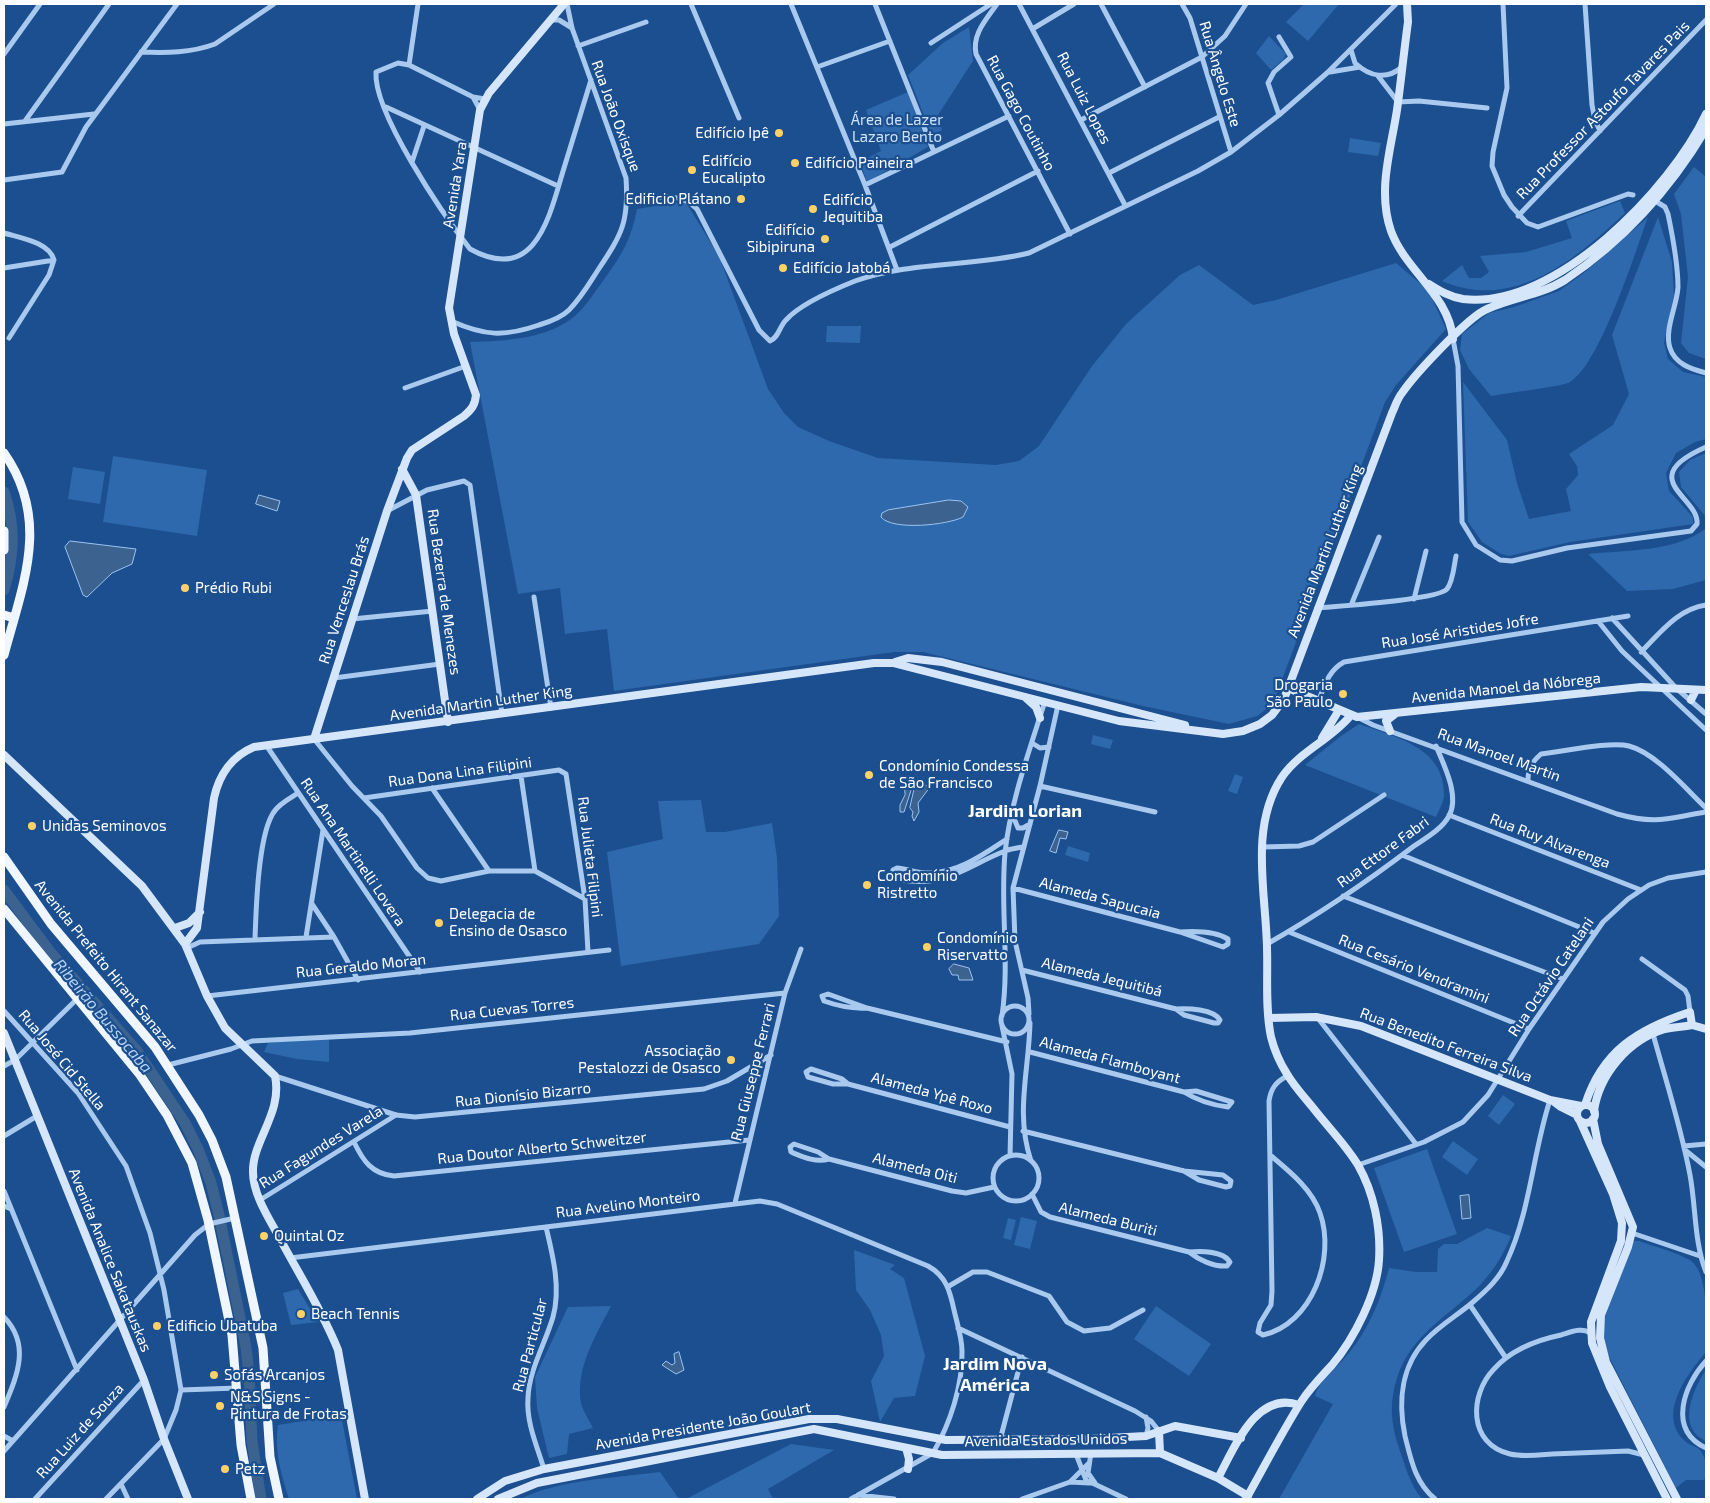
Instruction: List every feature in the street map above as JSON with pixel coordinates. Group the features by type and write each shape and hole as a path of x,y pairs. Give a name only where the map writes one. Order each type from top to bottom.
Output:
{"main road":[{"name":"Avenida Yara","path":"476,395 450,321 451,296 480,110 485,99 549,20 566,4"},
{"path":"1409,4 1403,66 1386,170 1384,201 1392,232 1400,250 1429,284 1450,324 1453,339"},
{"path":"1429,284 1449,295 1472,299 1524,290 1562,272 1614,232 1648,197 1679,157 1706,115"},
{"name":"Avenida Martin Luther King","path":"186,946 198,928 214,798 219,780 240,754 254,747 874,663 893,663 1119,721 1224,734 1260,724 1272,715 1284,700 1317,608 1400,396 1412,379 1476,316 1485,310 1542,291 1564,281 1612,242 1656,201 1706,129"},
{"path":"1440,304 1443,298 1449,295"},
{"path":"1472,299 1477,305 1476,316"},
{"path":"1450,324 1463,327"},
{"name":"Rua Venceslau Brás","path":"314,739 402,469 412,450 472,410 476,395"},
{"path":"4,453 14,468 24,490 30,522 31,546 28,565 6,627 4,655"},
{"name":"Rua Bezerra de Menezes","path":"402,469 416,495 448,722"},
{"path":"4,531 4,550"},
{"name":"Avenida Martin Luther King","path":"893,663 908,658 936,661 1201,730"},
{"path":"936,661 931,663 929,667 938,674"},
{"name":"Avenida Manoel da Nóbrega","path":"1354,716 1397,714 1658,686 1706,690"},
{"name":"Rua Manoel Martin","path":"1288,688 1354,716"},
{"path":"1691,700 1696,690"},
{"path":"1045,701 1052,691"},
{"path":"1052,691 1058,704"},
{"path":"1022,695 1033,703 1040,718"},
{"path":"1159,1431 1160,1453 1218,1478 1247,1497 1299,1405 1342,1349 1362,1316 1376,1279 1379,1240 1376,1218 1372,1200 1358,1165 1288,1076 1271,1037 1269,1018 1267,944 1263,905 1263,835 1269,808 1283,777 1318,742 1339,710"},
{"path":"1390,731 1386,721 1392,715 1397,714"},
{"path":"1318,742 1354,716"},
{"path":"4,755 125,868 175,928 186,946 207,996 225,1028 275,1076 275,1099 253,1172 260,1200 329,1328 338,1350 365,1499"},
{"path":"4,760 13,765"},
{"name":"Avenida Prefeito Hirant Sanazar","path":"4,857 51,924 134,1020 168,1065 212,1140 226,1177 231,1219 263,1348 270,1457 279,1499"},
{"path":"4,908 57,976 78,998 140,1075 176,1131 192,1162 211,1224 232,1335 241,1445 251,1499"},
{"path":"175,928 189,923 200,912"},
{"path":"1667,1499 1604,1375 1590,1333 1594,1312 1621,1241 1622,1223 1613,1194 1578,1118 1596,1078 1618,1049 1642,1031 1674,1017 1690,1012 1692,1025"},
{"name":"Rua Benedito Ferreira Silva","path":"1269,1018 1316,1017 1361,1026 1551,1100 1583,1106"},
{"path":"1674,1017 1676,1027"},
{"path":"1578,1118 1587,1123 1593,1115 1598,1092 1613,1066 1628,1051 1653,1034 1676,1027 1692,1025 1706,1030"},
{"name":"Avenida Analice Sakatauskas","path":"4,1033 144,1380 164,1439 188,1499"},
{"name":"Rua Benedito Ferreira Silva","path":"1551,1100 1578,1118"},
{"path":"1583,1106 1592,1108 1598,1144 1631,1220 1632,1234 1601,1315 1600,1338 1606,1362 1676,1499"},
{"path":"1218,1478 1248,1424 1260,1411 1290,1401 1299,1405"},
{"name":"Avenida Presidente João Goulart","path":"476,1499 504,1481 544,1468 809,1419 837,1419 941,1440"},
{"name":"Avenida Estados Unidos","path":"941,1440 1146,1436 1170,1427 1182,1427 1241,1438"},
{"name":"Avenida Presidente João Goulart","path":"498,1499 537,1483 814,1429 933,1453"},
{"path":"908,1468 910,1449 920,1444 922,1436"},
{"name":"Avenida Estados Unidos","path":"933,1453 962,1455 1160,1453"}],"street":[{"path":"4,54 40,4"},
{"path":"25,121 109,4"},
{"path":"4,180 57,174 64,168 73,148 94,114 177,4"},
{"path":"141,52 174,52 206,48 216,44 274,4"},
{"path":"409,65 418,4"},
{"name":"Rua João Oxisque","path":"450,321 480,332 498,335 518,332 552,321 568,312 579,299 618,239 625,223 628,203 626,178 578,46 566,4"},
{"path":"691,4 739,118"},
{"path":"791,4 866,185 897,270"},
{"path":"883,4 876,6 934,152"},
{"path":"931,43 991,4"},
{"name":"Rua Gago Coutinho","path":"997,4 977,35 974,46 980,63 1070,234"},
{"name":"Rua Luiz Lopes","path":"1019,4 1034,28 1125,205"},
{"path":"1034,28 1074,4"},
{"path":"1101,4 1144,87"},
{"name":"Rua Ângelo Este","path":"1182,4 1190,18 1231,152"},
{"path":"1081,120 1202,57 1225,36 1246,4"},
{"path":"628,203 670,196 687,200 692,204 697,209 741,297 768,341 775,339 786,320 812,301 855,281 897,270 1006,259 1028,253 1070,234 1125,205 1198,172 1231,152 1279,115 1327,73 1396,4"},
{"path":"1502,4 1507,88 1493,152 1492,166 1504,195 1518,216 1531,226 1546,226 1628,194 1633,195"},
{"path":"1585,4 1592,105 1595,120 1600,131"},
{"path":"549,20 559,20 572,28"},
{"name":"Rua Professor Astoufo Tavares Pais","path":"1518,216 1706,20"},
{"path":"578,46 646,22"},
{"path":"1279,36 1291,57 1274,72 1268,82 1279,115"},
{"path":"817,67 890,40"},
{"path":"1351,50 1352,59 1360,67 1378,76 1398,102 1419,101 1487,108"},
{"path":"485,99 472,97 409,65 398,63 376,72 396,134 412,162 470,249 480,254 497,258 522,254 542,234 591,80"},
{"path":"1378,76 1392,74 1403,66"},
{"path":"1327,73 1346,68 1360,67"},
{"path":"472,97 480,110"},
{"path":"386,107 558,186"},
{"path":"4,124 94,114"},
{"path":"866,185 1009,116"},
{"path":"1109,173 1219,117"},
{"path":"412,162 424,126"},
{"path":"890,247 1038,172"},
{"path":"1648,197 1665,208 1668,214 1677,271 1676,302 1669,340 1670,350 1683,365 1706,373"},
{"path":"4,233 47,249 54,260"},
{"path":"4,268 54,260"},
{"path":"9,338 49,275 54,260"},
{"path":"1453,339 1458,366 1462,522 1476,545 1500,560 1512,561 1567,548 1691,531 1697,524 1697,515 1674,486 1672,475 1682,459 1706,447"},
{"path":"405,388 466,366"},
{"path":"388,511 416,495 464,481 470,485 502,714"},
{"path":"1352,603 1379,537"},
{"path":"1414,600 1426,552"},
{"path":"1317,608 1352,603 1414,600 1447,590 1456,556"},
{"path":"534,597 551,708"},
{"path":"1641,652 1682,613 1694,607 1706,605"},
{"path":"352,618 433,611"},
{"name":"Rua José Aristides Jofre","path":"1318,702 1328,676 1334,667 1344,662 1628,616"},
{"path":"1612,618 1641,652 1676,688 1706,714"},
{"path":"1598,621 1622,651 1706,730"},
{"path":"334,678 440,664"},
{"path":"1010,1156 1012,1074 1007,1042 1002,1026 1006,974 1005,851 1032,743 1045,701"},
{"path":"1031,1161 1025,1157 1010,1156 997,1164 993,1179 994,1187 1004,1198 1011,1201 1019,1201 1032,1194 1036,1188 1038,1174 1031,1161 1023,1131 1024,1076 1030,1052 1030,1023 1028,998 1015,941 1014,888 1040,786 1058,704"},
{"name":"Rua Manoel Martin","path":"1354,716 1617,814 1643,821 1663,821 1706,812"},
{"path":"314,739 352,786 381,816 417,868 428,878 440,881 488,871 535,871 585,900"},
{"path":"1032,743 1040,748 1049,747"},
{"name":"Rua Ana Martinelli Lovera","path":"266,745 420,972"},
{"path":"1528,780 1528,771 1541,754 1627,745 1649,756 1706,808"},
{"name":"Rua Ettore Fabri","path":"1267,944 1289,932 1402,855 1437,829 1449,815 1452,797 1445,768 1436,746"},
{"name":"Rua Dona Lina Filipini","path":"364,798 559,770"},
{"name":"Rua Julieta Filipini","path":"559,770 566,774 585,900 588,952"},
{"path":"521,776 535,871"},
{"path":"1040,786 1156,812"},
{"path":"432,788 488,871"},
{"path":"255,939 262,851 268,825 276,810 298,793"},
{"path":"1263,847 1299,846 1313,842 1384,795"},
{"path":"1013,815 1018,828 1026,828 1031,823"},
{"name":"Rua Ruy Alvarenga","path":"1449,815 1641,890"},
{"path":"306,937 324,830"},
{"path":"1007,840 954,869 937,873 922,873 897,868 892,872 895,878 920,882 956,875 1005,851 1023,847"},
{"path":"1402,855 1594,933"},
{"name":"Rua Octávio Catelani","path":"1358,1165 1444,1133 1463,1122 1488,1095 1529,1029 1594,933 1617,908 1641,890 1668,878 1706,872"},
{"path":"920,882 922,873"},
{"name":"Alameda Sapucaia","path":"1014,888 1180,932 1223,947 1228,944 1228,939 1224,937 1198,931 1180,932"},
{"path":"1343,896 1563,979"},
{"path":"312,904 334,937 358,980"},
{"name":"Rua Cesário Vendramini","path":"1289,932 1529,1029"},
{"path":"186,946 200,942 334,937"},
{"name":"Rua Giuseppe Ferrari","path":"735,1203 785,994 801,949"},
{"name":"Rua Geraldo Moran","path":"207,996 608,950"},
{"path":"1642,959 1685,990 1690,1012"},
{"name":"Alameda Jequitibá","path":"1022,970 1176,1009 1188,1008 1216,1015 1220,1020 1218,1023 1214,1023 1184,1015 1176,1009"},
{"name":"Rua Cuevas Torres","path":"168,1065 252,1041 410,1032 785,994"},
{"path":"867,1008 850,1008 835,1005 824,1001 822,996 828,994 867,1008 1007,1042"},
{"path":"4,1066 15,1060 78,998"},
{"path":"1002,1016 1012,1006 1022,1007 1028,1014"},
{"name":"Rua José Cid Stella","path":"4,1011 34,1042 86,1103 126,1166 142,1206 160,1274 181,1390 176,1410 164,1439"},
{"path":"1316,1017 1416,1144"},
{"path":"1002,1026 1008,1033 1017,1035 1025,1031 1030,1023"},
{"path":"1653,1034 1685,1148 1695,1200 1700,1256 1706,1272"},
{"name":"Alameda Flamboyant","path":"1030,1052 1184,1092 1196,1100 1222,1107 1228,1107 1232,1102 1196,1091 1184,1092"},
{"name":"Rua Dionísio Bizarro","path":"275,1076 396,1115 415,1118 697,1090 727,1081 770,1055"},
{"name":"Alameda Ypê Roxo","path":"848,1084 842,1079 811,1069 806,1072 806,1076 833,1084 848,1084 1010,1126"},
{"path":"1270,1155 1288,1170 1312,1198 1320,1212 1326,1247 1324,1263 1318,1280 1295,1319 1284,1328 1263,1335 1258,1332 1260,1323 1271,1305 1272,1291 1269,1101 1271,1089 1288,1076"},
{"path":"1435,1499 1420,1484 1413,1465 1401,1411 1402,1391 1407,1372 1426,1339 1470,1305 1490,1286 1507,1262 1516,1236 1551,1100"},
{"name":"Rua Fagundes Varela","path":"260,1200 396,1115"},
{"path":"4,1136 37,1116"},
{"path":"1023,1131 1184,1171 1223,1175 1231,1181 1230,1186 1226,1187 1199,1180 1184,1171"},
{"name":"Rua Doutor Alberto Schweitzer","path":"354,1142 368,1166 384,1175 394,1176 749,1140"},
{"name":"Alameda Oiti","path":"829,1159 820,1161 800,1156 791,1152 790,1147 794,1144 818,1152 829,1159 959,1192 994,1187"},
{"path":"1685,1148 1706,1144"},
{"path":"1685,1148 1706,1167"},
{"path":"4,1191 77,1370"},
{"name":"Alameda Buriti","path":"1032,1194 1041,1212 1050,1217 1190,1252 1200,1250 1224,1256 1230,1262 1227,1266 1221,1266 1196,1258 1190,1252"},
{"name":"Rua Avelino Monteiro","path":"290,1258 760,1201 777,1204 928,1266 939,1274 949,1286"},
{"path":"4,1206 11,1209"},
{"path":"4,1451 195,1235 211,1224 231,1219"},
{"name":"Rua Particular","path":"544,1468 530,1422 528,1400 531,1377 555,1306 556,1273 546,1227"},
{"path":"1632,1234 1700,1256"},
{"path":"851,1499 933,1453 941,1440 957,1393 962,1367 962,1349 949,1286 973,1272 987,1272 1049,1296 1067,1322 1084,1331 1110,1328 1142,1310"},
{"path":"1470,1305 1506,1358"},
{"path":"4,1317 20,1343 21,1354 17,1373 4,1407"},
{"path":"958,1328 1146,1417 1159,1431"},
{"path":"1590,1333 1582,1330 1534,1343 1506,1358 1487,1376 1480,1390 1476,1423 1486,1442 1499,1450 1520,1455 1628,1451 1645,1455"},
{"path":"1000,1440 1022,1357"},
{"path":"1706,1361 1688,1387 1683,1421 1690,1437 1706,1448"},
{"name":"Rua Luiz de Souza","path":"35,1499 144,1380"},
{"path":"181,1390 237,1388"},
{"path":"1146,1417 1148,1426 1146,1436"},
{"path":"4,1436 13,1441"},
{"path":"106,1499 164,1439"},
{"path":"1091,1453 1088,1464 1089,1476 1098,1485"},
{"path":"1076,1454 1081,1471 1086,1480 1091,1483"},
{"path":"1070,1482 1088,1464"},
{"path":"1022,1499 1070,1482 1098,1485 1126,1499"},
{"path":"121,1484 128,1499"},
{"path":"858,1495 894,1499"}],"green space":[{"path":"1304,4 1339,4 1308,41 1286,22"},
{"path":"969,27 973,61 938,115 942,130 932,136 908,75 943,43"},
{"path":"1269,36 1286,54 1283,60 1271,70 1256,53"},
{"name":"Área de Lazer Lazaro Bento","path":"908,92 928,147 867,182 860,162 881,151 866,110"},
{"path":"1350,138 1381,143 1378,156 1348,152"},
{"path":"1694,167 1706,177 1706,359 1689,353 1681,343 1688,277 1681,214 1674,194"},
{"path":"685,201 719,256 768,389 784,413 798,427 829,441 878,458 996,465 1019,461 1039,446 1092,366 1126,324 1180,275 1199,265 1253,305 1276,300 1396,263 1428,290 1446,329 1396,385 1385,402 1273,704 1257,716 1229,724 1143,706 923,652 894,652 614,691 607,629 565,634 560,588 518,594 470,342 526,337 540,334 565,323 584,307 616,261 626,245 637,209"},
{"path":"1620,201 1625,213 1585,248 1541,276 1518,286 1494,290 1468,289 1442,281 1462,265 1469,278 1481,278 1489,272 1480,256 1526,252 1572,238 1566,221"},
{"path":"1648,217 1615,306 1593,354 1581,371 1570,382 1565,384 1491,396 1469,369 1460,350 1462,334 1489,313 1514,307 1559,291 1585,272"},
{"path":"1658,217 1672,262 1674,296 1664,343 1668,359 1683,372 1706,377 1706,439 1695,442 1676,453 1666,473 1669,491 1693,517 1693,524 1570,542 1509,556 1501,554 1482,542 1468,522 1463,382 1507,440 1517,483 1529,519 1571,511 1566,489 1578,475 1577,466 1569,454 1613,425 1629,394 1612,335"},
{"path":"827,326 861,326 860,343 826,342"},
{"path":"1706,453 1706,517 1681,487 1679,472 1690,460"},
{"path":"113,456 207,470 197,536 103,522"},
{"path":"73,467 105,472 100,504 68,499"},
{"path":"1706,517 1706,580 1673,589 1627,591 1588,554 1649,549 1679,542 1693,537 1705,529"},
{"path":"1359,724 1415,746 1436,765 1442,779 1444,795 1436,817 1305,765"},
{"path":"1093,735 1113,740 1110,749 1091,744"},
{"path":"1235,774 1243,777 1237,794 1228,791"},
{"path":"701,800 706,832 725,832 772,823 777,858 779,916 759,944 621,966 607,852 663,839 658,801"},
{"path":"1068,846 1090,853 1088,862 1065,855"},
{"path":"329,1038 329,1062 297,1059 264,1052 268,1043"},
{"path":"1503,1095 1515,1104 1499,1125 1488,1116"},
{"path":"1453,1141 1478,1159 1467,1175 1442,1157"},
{"path":"1427,1149 1457,1234 1404,1252 1374,1168"},
{"path":"1021,1217 1037,1221 1030,1249 1014,1245"},
{"path":"1008,1218 1016,1220 1011,1240 1003,1238"},
{"path":"1487,1228 1511,1236 1500,1258 1481,1284 1435,1324 1413,1347 1397,1377 1392,1401 1394,1428 1408,1475 1422,1499 1279,1499 1333,1404 1315,1396 1317,1390 1324,1379 1348,1354 1368,1324 1378,1302 1389,1268 1416,1272 1437,1272 1438,1249 1444,1244 1457,1244"},
{"path":"1631,1241 1639,1241 1690,1260 1701,1277 1704,1289 1706,1352 1691,1371 1678,1395 1674,1407 1674,1419 1677,1431 1688,1444 1699,1449 1703,1456 1706,1477 1704,1480 1686,1480 1676,1488 1604,1347 1605,1320 1608,1306"},
{"path":"854,1250 895,1265 890,1269 904,1278 925,1356 915,1396 894,1398 880,1422 871,1381 884,1356 881,1335 870,1310 856,1290"},
{"name":"Beach Tennis","path":"298,1289 318,1322 291,1325 283,1293"},
{"path":"611,1306 588,1353 581,1378 581,1403 593,1428 569,1434 567,1454 549,1458 537,1408 535,1377 568,1307"},
{"path":"1156,1306 1211,1344 1189,1376 1134,1339"},
{"path":"1706,1370 1706,1441 1697,1435 1689,1418 1692,1397"},
{"path":"341,1415 357,1499 289,1499 278,1453 278,1425"},
{"path":"791,1444 834,1450 768,1489 773,1499 686,1499"},
{"path":"660,1472 679,1499 520,1499 536,1492 571,1483"}],"shaded area":[{"path":"259,495 280,501 277,511 256,504"},
{"path":"949,500 961,501 968,507 963,517 933,524 908,525 896,524 881,517 882,513 888,510"},
{"path":"70,541 136,549 132,564 112,573 87,597 83,595 65,547"},
{"path":"904,780 914,781 904,812 900,812 900,805 905,795"},
{"path":"916,782 930,787 918,803 919,812 914,821 913,812 910,808"},
{"path":"1059,830 1068,832 1066,839 1060,838 1056,853 1050,851"},
{"path":"954,964 969,968 973,980 959,980 958,975 952,975 949,969"},
{"path":"1469,1195 1471,1218 1462,1219 1460,1196"},
{"path":"679,1352 684,1370 676,1374 662,1365 666,1361 672,1365 675,1363 674,1354"}],"waterway":[{"name":"Ribeirão Bussocaba","path":"4,492 12,529 12,553 4,590"},
{"name":"Ribeirão Bussocaba","path":"4,890 51,953 137,1051 185,1123 198,1149 211,1183 219,1215 246,1347 252,1441 261,1499"}],"place":[{"name":"Edifício Ipê","path":"779,133"},
{"name":"Edifício Paineira","path":"795,163"},
{"name":"Edifício Eucalipto","path":"692,170"},
{"name":"Edificio Plátano","path":"741,199"},
{"name":"Edifício Jequitiba","path":"813,209"},
{"name":"Edifício Sibipiruna","path":"825,239"},
{"name":"Edifício Jatobá","path":"783,268"},
{"name":"Prédio Rubi","path":"185,588"},
{"name":"Drogaria São Paulo","path":"1343,694"},
{"name":"Condomínio Condessa de São Francisco","path":"869,775"},
{"name":"Unidas Seminovos","path":"32,826"},
{"name":"Condomínio Ristretto","path":"867,885"},
{"name":"Delegacia de Ensino de Osasco","path":"439,923"},
{"name":"Condomínio Riservatto","path":"927,947"},
{"name":"Associação Pestalozzi de Osasco","path":"731,1060"},
{"name":"Quintal Oz","path":"264,1236"},
{"name":"Beach Tennis","path":"301,1314"},
{"name":"Edificio Ubatuba","path":"157,1326"},
{"name":"Sofás Arcanjos","path":"214,1375"},
{"name":"N&S Signs - Pintura de Frotas","path":"220,1406"},
{"name":"Petz","path":"225,1469"}],"district":[{"name":"Jardim Lorian","path":"1025,811"},
{"name":"Jardim Nova América","path":"995,1374"}]}
